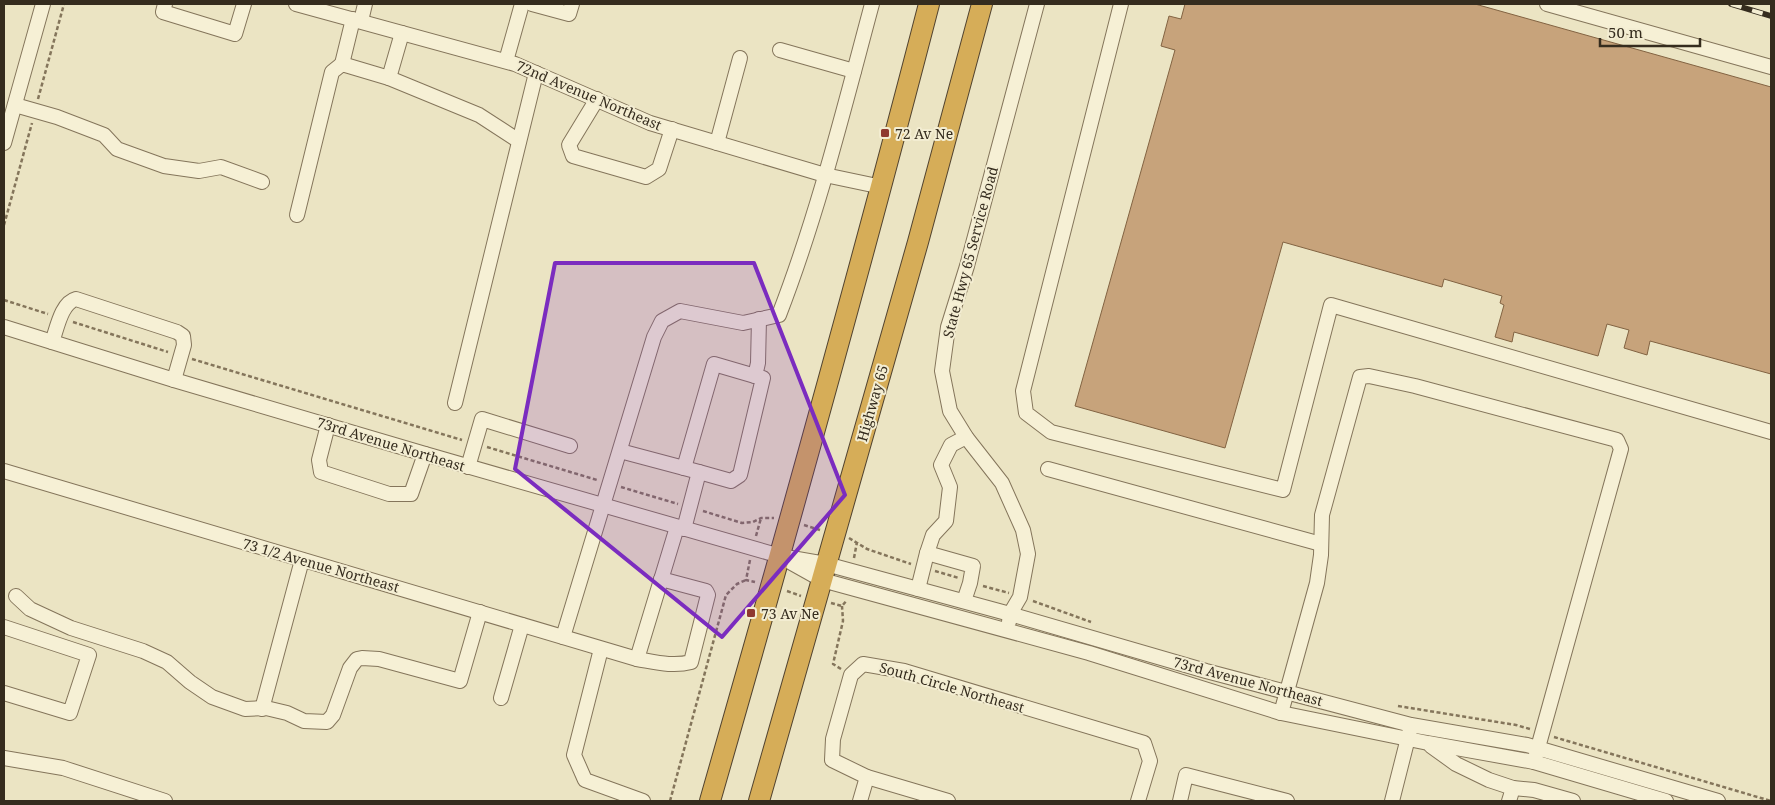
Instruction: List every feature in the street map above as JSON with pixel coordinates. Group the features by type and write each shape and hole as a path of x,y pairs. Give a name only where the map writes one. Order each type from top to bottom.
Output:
{"highway":[{"path":"710,801 790,522 882,187 929,4"},
{"name":"Highway 65","path":"759,801 918,242 982,4"}],"street":[{"path":"4,144 43,4"},
{"path":"165,4 162,12 235,34 244,4"},
{"name":"72nd Avenue Northeast","path":"296,4 330,8 357,20 506,61 650,122 826,175 882,187"},
{"path":"297,215 332,72 342,64 357,20 365,4"},
{"path":"506,61 522,4"},
{"path":"532,4 569,14 572,4"},
{"path":"563,637 654,337 662,321 680,311 743,323 778,315 798,265 826,175 872,4"},
{"name":"State Hwy 65 Service Road","path":"1007,631 1010,614 1020,597 1028,554 1023,530 1002,483 966,436 950,411 942,371 948,327 967,266 1037,4"},
{"path":"1121,4 1024,391 1026,413 1051,432 1283,490 1331,305 1771,432"},
{"path":"1547,4 1771,67"},
{"path":"390,78 402,33"},
{"path":"780,50 854,71"},
{"path":"717,142 740,58"},
{"path":"342,64 390,78 479,115 519,141"},
{"path":"455,403 536,73"},
{"path":"597,99 570,145 572,156 646,177 659,169 672,129"},
{"path":"15,105 57,117 104,135 117,149 164,166 199,171 220,167 262,182"},
{"path":"52,342 66,306 71,300 76,299 177,332 183,336 184,345 174,380"},
{"path":"755,376 758,363 759,319"},
{"name":"73rd Avenue Northeast","path":"4,327 174,380 780,556 1007,631 1089,653 1281,713 1428,743 1536,755 1666,801"},
{"path":"620,451 731,481 740,474 763,378 714,364 684,468"},
{"path":"1281,713 1317,583 1322,515 1360,377 1369,376 1415,386 1617,440 1621,449 1536,755"},
{"path":"468,466 482,419 570,446"},
{"path":"328,425 319,460 321,472 389,494 411,494 425,454"},
{"path":"918,589 933,535 946,521 950,487 941,465 950,445 966,436"},
{"path":"1048,469 1321,544"},
{"name":"73 1/2 Avenue Northeast","path":"4,472 637,660 682,665 691,662 708,595 706,590 661,579"},
{"path":"637,660 661,579 690,507 700,472"},
{"path":"927,553 973,566 964,601"},
{"path":"262,709 302,560"},
{"name":"73rd Avenue Northeast","path":"824,572 918,589 1206,671 1718,801"},
{"path":"16,596 30,609 71,628 142,651 167,662 190,682 212,697 245,709 262,709 287,713 304,721 326,722 333,715 350,668 357,659 379,659 460,681 480,612"},
{"path":"502,698 522,625"},
{"path":"4,627 89,655 70,713 4,693"},
{"path":"601,648 574,755 585,780 644,801"},
{"name":"South Circle Northeast","path":"851,675 863,664 904,671 1144,743 1150,760 1138,801"},
{"path":"851,675 832,739 832,760 867,777 948,801"},
{"path":"1392,801 1411,724"},
{"name":"73rd Avenue Northeast","path":"1428,743 1456,764 1490,780 1511,795 1534,790 1573,801"},
{"path":"4,758 63,768 165,801"},
{"path":"1180,801 1186,775 1286,801"},
{"path":"860,801 867,777"}],"path":[{"path":"4,300 181,356 742,523 753,522 761,518 775,518 835,533 850,538 867,549 1020,597 1092,622"},
{"path":"670,801 726,596 737,584 746,580"},
{"path":"842,606 843,621 833,664 851,675"},
{"path":"1398,706 1516,725 1771,801"}],"highlighted area":[{"path":"555,263 754,263 845,495 722,637 515,469"}],"building":[{"path":"1185,4 1475,4 1771,87 1771,374 1650,341 1647,355 1624,348 1629,330 1607,324 1598,356 1514,332 1512,342 1495,337 1504,305 1500,303 1502,296 1444,279 1442,287 1283,242 1225,448 1075,406 1175,50 1161,46 1169,16 1181,19"}],"railway":[{"path":"1731,4 1771,16"}],"place":[{"name":"72 Av Ne","path":"885,133"},
{"name":"73 Av Ne","path":"751,613"}]}
